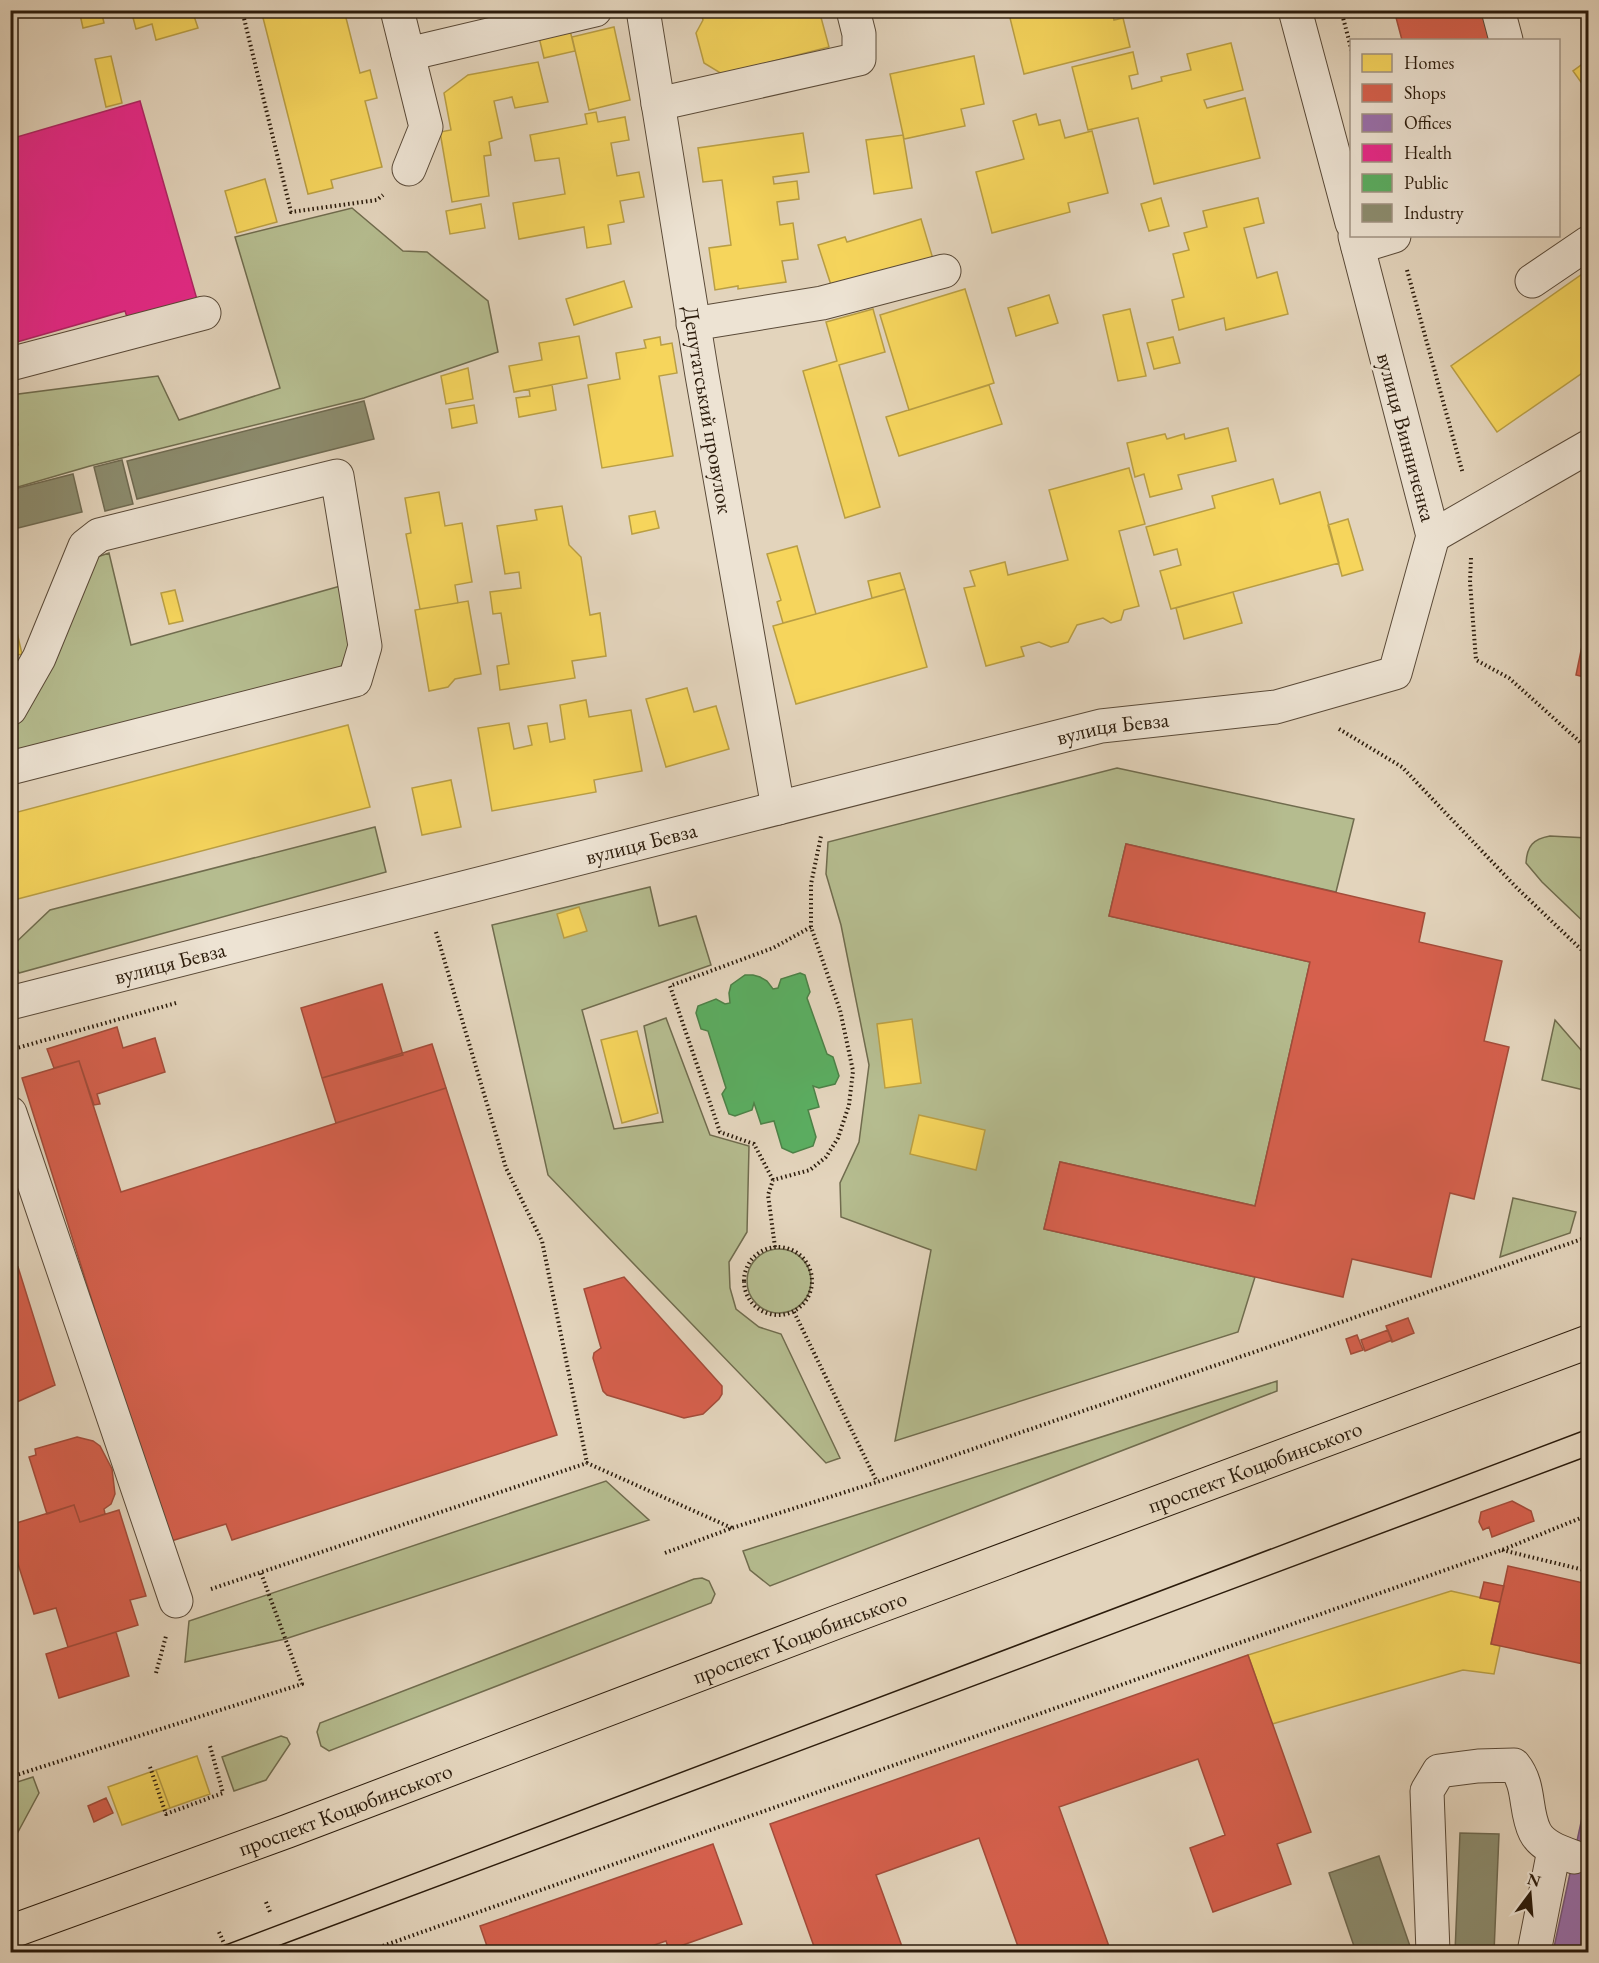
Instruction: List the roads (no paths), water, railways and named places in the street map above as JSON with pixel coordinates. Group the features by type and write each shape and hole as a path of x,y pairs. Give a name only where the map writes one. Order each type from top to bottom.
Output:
{"main road":[{"name":"проспект Коцюбинського","path":"10,1932 288,1831 848,1618 1588,1342"}],"street":[{"path":"397,10 426,127 409,169"},
{"path":"408,54 595,10"},
{"name":"Депутатський провулок","path":"643,10 693,324 778,808"},
{"path":"658,104 859,59 859,34 853,10"},
{"name":"вулиця Винниченка","path":"1295,10 1350,216"},
{"path":"1498,10 1506,39"},
{"name":"вулиця Винниченка","path":"1356,237 1433,536 1395,673"},
{"path":"1532,281 1588,243"},
{"path":"693,324 822,303 944,271"},
{"path":"10,364 204,313"},
{"path":"1433,536 1588,447"},
{"path":"10,709 39,658 85,546 99,535 337,476 365,646 355,680 10,768"},
{"name":"вулиця Бевза","path":"10,1003 1101,726 1276,707 1395,673"},
{"path":"10,1113 176,1601"},
{"path":"1433,1953 1427,1791 1439,1771 1478,1766 1514,1765 1522,1775 1535,1833 1564,1854 1534,1953"}],"tram line":[{"path":"207,1952 1588,1429"},
{"path":"262,1952 1588,1456"}]}
